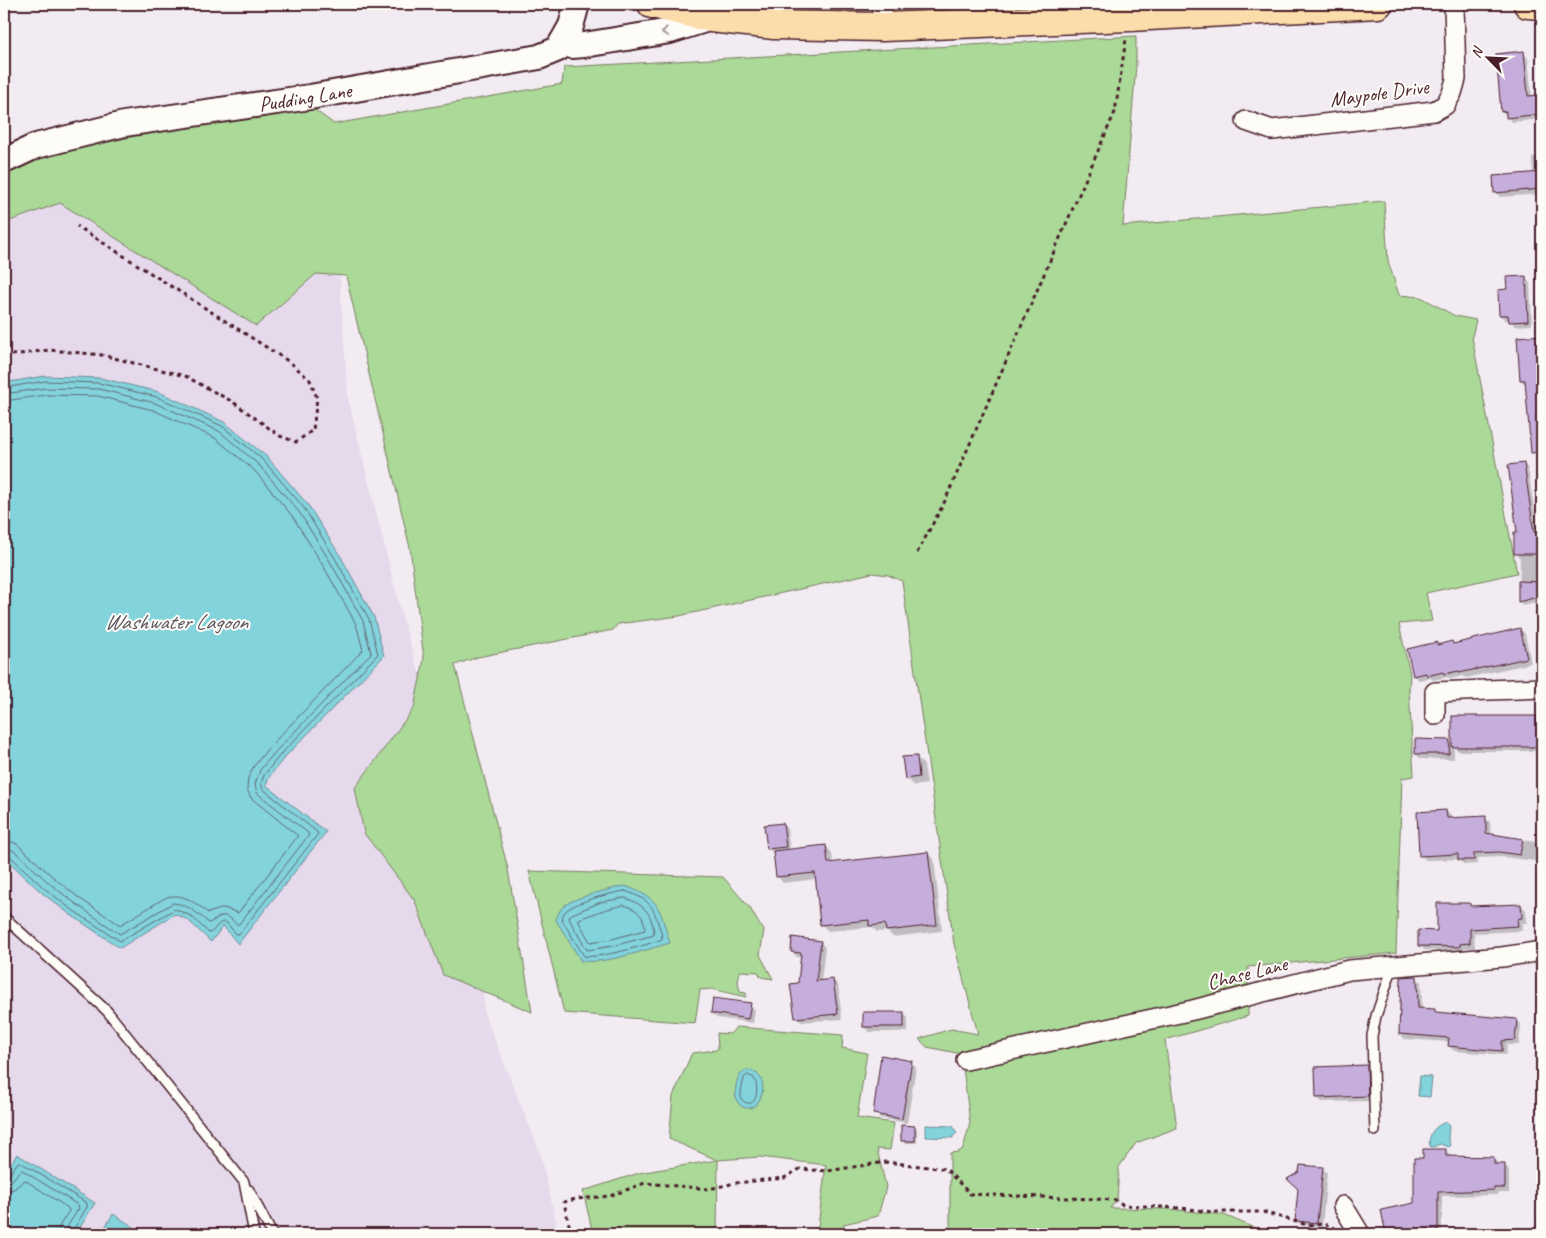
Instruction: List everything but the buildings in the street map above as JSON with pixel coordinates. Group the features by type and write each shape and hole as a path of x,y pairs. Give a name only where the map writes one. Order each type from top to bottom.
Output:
{"main road":[{"path":"652,4 711,18 774,25 882,15 1130,17 1378,4"},
{"path":"1528,4 1542,5"}],"street":[{"name":"Pudding Lane","path":"4,161 36,146 124,124 310,97 539,57 558,49 571,26 577,4"},
{"name":"Maypole Drive","path":"1246,121 1272,130 1434,111 1445,104 1452,93 1456,79 1454,4"},
{"path":"562,42 572,46 584,45 670,32 711,18"},
{"path":"1435,715 1435,692 1542,688"},
{"name":"Chase Lane","path":"966,1060 1193,1010 1349,970 1502,957 1542,951"},
{"path":"1343,1206 1360,1234"}],"lane":[{"path":"4,916 106,1011 244,1182 272,1234"},
{"path":"1375,1130 1372,1036 1376,1016 1393,966"},
{"path":"244,1182 254,1234"}],"path":[{"path":"917,553 944,503 1116,112 1130,17"},
{"path":"4,356 50,350 102,355 185,376 233,402 280,436 296,442 314,430 317,398 310,380 291,363 78,226"},
{"path":"571,1234 564,1202 576,1199 610,1196 645,1184 709,1189 735,1183 784,1178 800,1169 827,1171 886,1162 946,1169 970,1194 1117,1200 1123,1205 1214,1212 1263,1212 1307,1225 1324,1224 1339,1229"}],"shaded area":[{"path":"329,125 348,399 404,624 419,672 434,685 481,931 484,1013 540,1153 559,1234 4,1234 4,193"}],"green space":[{"path":"1136,36 1136,65 1123,226 1384,201 1388,261 1399,295 1421,297 1455,316 1476,320 1472,337 1517,573 1426,593 1432,621 1399,624 1410,674 1409,690 1414,776 1402,778 1396,953 1248,967 1248,989 962,1054 927,1047 919,1039 951,1029 978,1034 954,944 902,581 888,575 872,573 679,616 618,624 613,630 478,657 455,665 508,869 532,1012 443,975 415,901 364,833 355,788 414,708 424,659 410,548 346,276 316,274 256,326 60,203 4,223 4,175 42,157 131,137 312,108 334,124 562,84 564,67"},
{"path":"529,871 723,877 750,908 764,930 760,955 773,979 761,977 758,972 740,971 738,982 740,992 746,993 746,997 711,989 700,990 695,1023 564,1013"},
{"path":"1248,1002 1248,1016 1165,1040 1177,1128 1136,1143 1119,1167 1117,1200 1110,1208 1169,1209 1224,1215 1257,1229 1257,1234 950,1234 950,1153 963,1149 970,1123 963,1068"},
{"path":"736,1027 843,1035 842,1048 867,1053 857,1118 894,1123 890,1150 877,1149 886,1187 878,1216 844,1224 843,1234 817,1234 826,1165 760,1157 718,1160 717,1234 593,1234 583,1191 639,1173 717,1160 669,1139 673,1096 692,1053 716,1050 718,1048 717,1033 730,1034"}],"water":[{"name":"Washwater Lagoon","path":"45,376 100,378 159,392 224,422 267,457 308,505 341,557 374,617 384,656 284,758 269,777 266,785 326,832 238,944 223,926 211,942 188,920 175,914 120,948 68,913 41,892 4,857 4,383"},
{"path":"625,886 653,901 661,913 670,943 614,958 581,961 556,920 560,911 564,906 576,900"},
{"path":"746,1070 755,1073 761,1079 763,1086 762,1094 758,1101 753,1107 747,1108 740,1105 736,1099 738,1078"},
{"path":"1420,1076 1432,1077 1430,1097 1418,1096"},
{"path":"1446,1122 1449,1127 1448,1138 1450,1145 1448,1147 1440,1144 1433,1147 1430,1146 1429,1142 1433,1131 1439,1125"},
{"path":"926,1125 953,1126 957,1133 953,1138 926,1137"},
{"path":"17,1154 95,1203 76,1234 4,1234 4,1175"},
{"path":"113,1214 145,1234 101,1234"}]}
